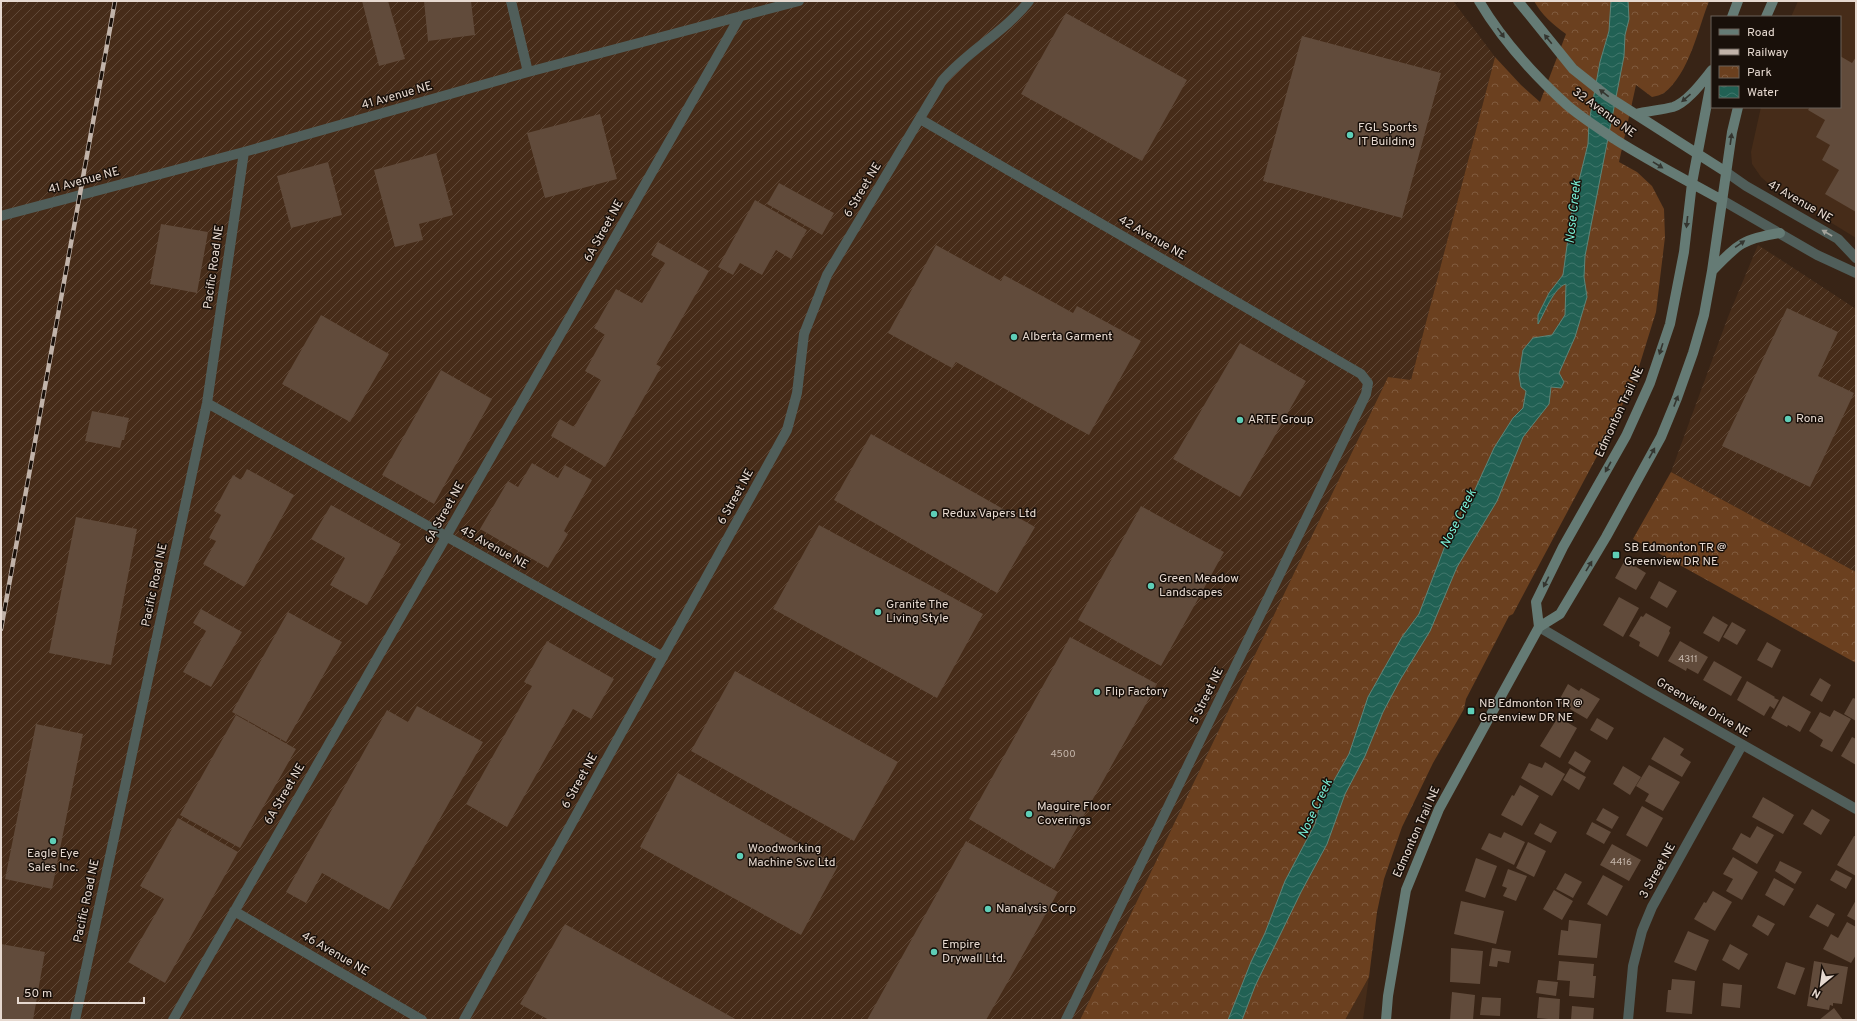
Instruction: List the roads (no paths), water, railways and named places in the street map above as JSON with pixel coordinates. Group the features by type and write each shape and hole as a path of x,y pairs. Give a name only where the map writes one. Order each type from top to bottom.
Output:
{"main road":[{"name":"32 Avenue NE","path":"1480,1 1487,14 1518,55 1568,105 1625,145 1664,169 1722,200"},
{"name":"32 Avenue NE","path":"1518,1 1573,69 1608,96 1726,172"},
{"path":"1732,16 1738,1"},
{"path":"1766,16 1773,1"},
{"path":"1635,114 1674,107 1695,90 1711,71"},
{"name":"Edmonton Trail NE","path":"1539,627 1536,602 1563,547 1626,436 1650,383 1670,324 1684,252 1697,153 1711,82"},
{"name":"Edmonton Trail NE","path":"1386,1020 1388,996 1406,890 1439,809 1539,627 1560,614 1606,537 1661,437 1693,353 1704,315 1712,271 1732,132 1738,108"},
{"path":"1712,271 1732,250 1744,241 1780,233"}],"street":[{"path":"512,1 528,72"},
{"name":"41 Avenue NE","path":"1,216 244,152 528,72 739,18 799,1"},
{"name":"6 Street NE","path":"464,1020 787,430 797,393 804,334 826,275 942,81 948,73 1005,24 1029,1"},
{"name":"6A Street NE","path":"173,1020 739,18"},
{"name":"42 Avenue NE","path":"920,119 1361,374 1368,383"},
{"name":"Pacific Road NE","path":"75,1020 207,403 244,152"},
{"name":"41 Avenue NE","path":"1726,172 1746,186 1838,239 1856,258"},
{"path":"1722,200 1817,255 1856,273"},
{"name":"5 Street NE","path":"1066,1020 1366,394 1368,383"},
{"name":"45 Avenue NE","path":"207,403 446,537 663,656"},
{"name":"Greenview Drive NE","path":"1539,627 1742,745 1856,809"},
{"name":"3 Street NE","path":"1628,1020 1633,966 1642,931 1652,907 1742,745"},
{"name":"46 Avenue NE","path":"234,911 422,1020"}],"water":[{"name":"Nose Creek","path":"1611,1 1628,1 1629,19 1625,35 1624,56 1585,256 1584,277 1587,297 1575,337 1559,373 1564,382 1561,388 1551,387 1549,404 1523,437 1497,501 1457,567 1430,631 1400,680 1383,712 1365,756 1345,794 1327,844 1301,892 1255,986 1242,1020 1228,1020 1251,962 1265,933 1285,881 1315,824 1320,805 1349,754 1368,697 1402,637 1419,614 1448,538 1456,528 1494,448 1513,418 1523,408 1526,391 1521,387 1519,375 1523,350 1533,338 1552,335 1565,315 1566,284 1557,290 1553,295 1538,324 1538,315 1549,293 1563,275 1572,209 1588,144 1589,122 1600,62 1609,31"}],"railway":[{"path":"1,629 115,1"}],"place":[{"name":"FGL Sports IT Building","path":"1350,135"},
{"name":"Alberta Garment","path":"1014,337"},
{"name":"Rona","path":"1788,419"},
{"name":"ARTE Group","path":"1240,420"},
{"name":"Redux Vapers Ltd","path":"934,514"},
{"name":"SB Edmonton TR @ Greenview DR NE","path":"1616,555"},
{"name":"Green Meadow Landscapes","path":"1151,586"},
{"name":"Granite The Living Style","path":"878,612"},
{"name":"Flip Factory","path":"1097,692"},
{"name":"NB Edmonton TR @ Greenview DR NE","path":"1471,711"},
{"name":"Maguire Floor Coverings","path":"1029,814"},
{"name":"Eagle Eye Sales Inc.","path":"53,841"},
{"name":"Woodworking Machine Svc Ltd","path":"740,856"},
{"name":"Nanalysis Corp","path":"988,909"},
{"name":"Empire Drywall Ltd.","path":"934,952"}]}
